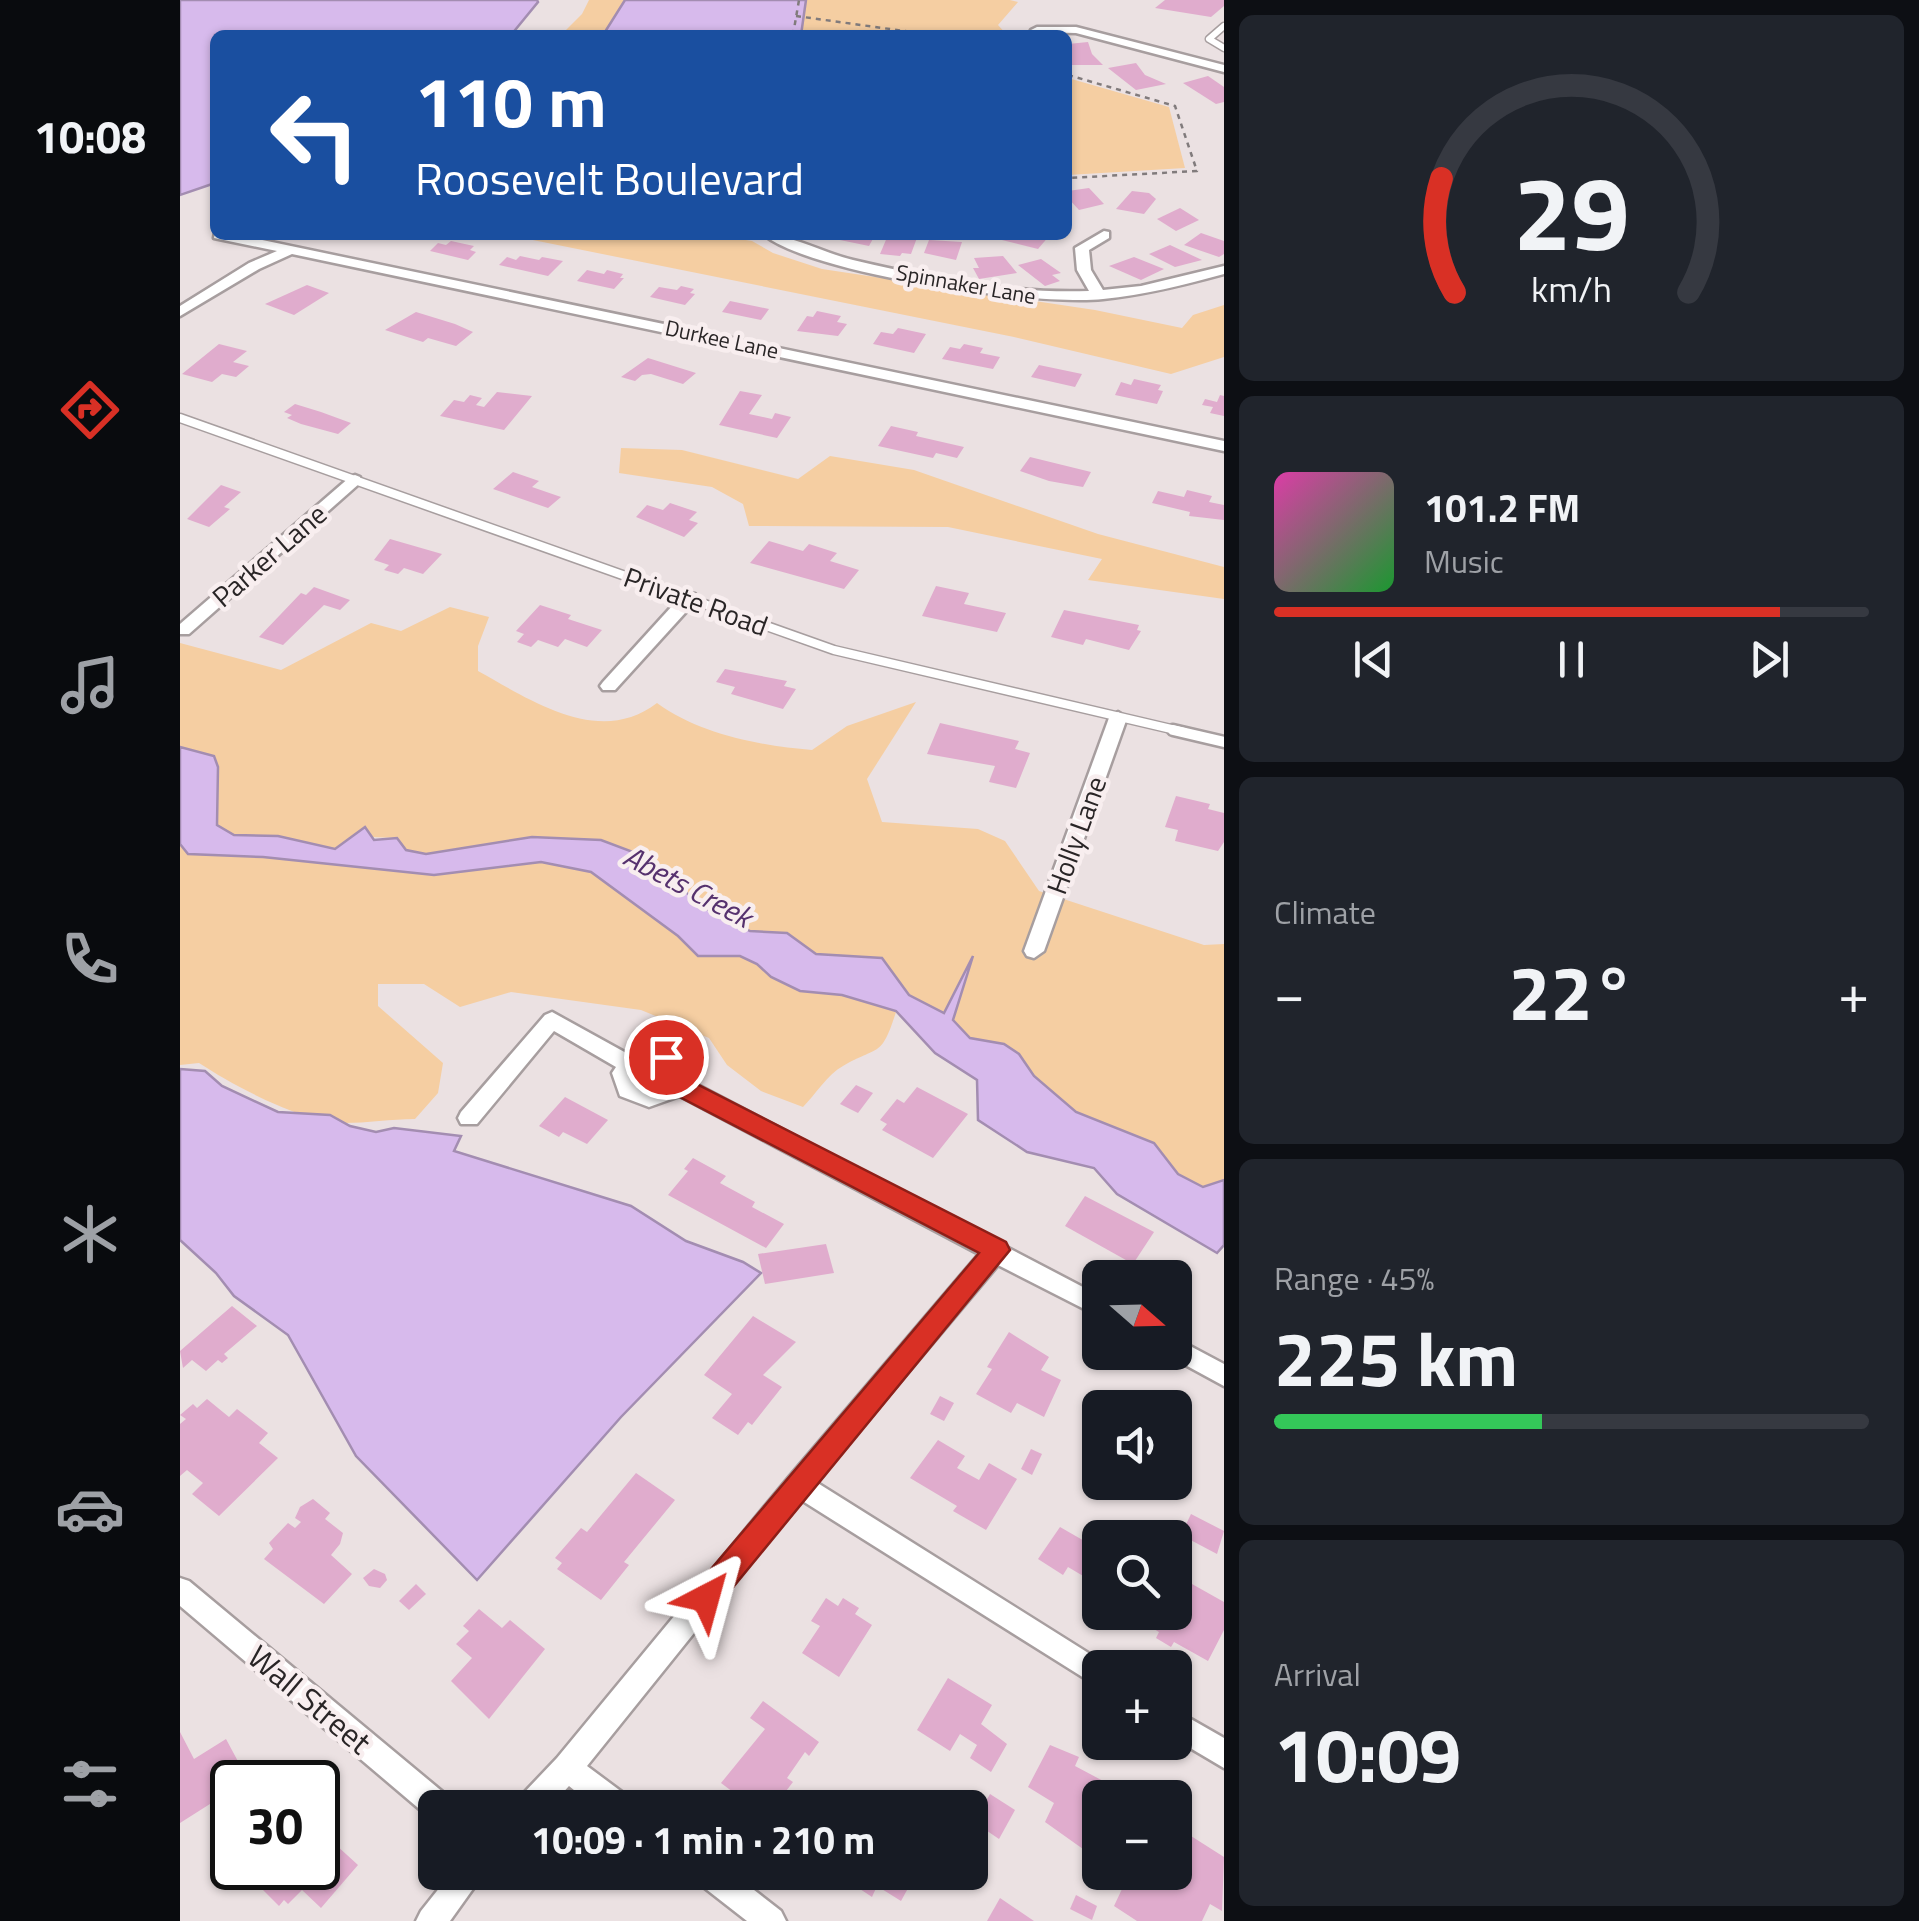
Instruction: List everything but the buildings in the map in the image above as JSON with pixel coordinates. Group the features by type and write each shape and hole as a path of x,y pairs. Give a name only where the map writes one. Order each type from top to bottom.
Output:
{"street":[{"path":"1037,30 1076,30 1224,70"},
{"path":"1099,296 1080,258 1082,248 1104,235"},
{"name":"Durkee Lane","path":"239,240 1224,446"},
{"name":"Spinnaker Lane","path":"782,240 818,257 982,290 1058,298 1099,296 1224,270"},
{"path":"180,312 254,266 288,251"},
{"name":"Parker Lane","path":"184,630 355,480"},
{"path":"609,686 690,598"},
{"name":"Holly Lane","path":"1034,951 1118,718"},
{"path":"469,1118 552,1020 628,1064"},
{"path":"638,1057 666,1057 680,1074 678,1085 661,1098 638,1096 623,1082 628,1064 638,1057"},
{"path":"678,1085 1082,1297"},
{"path":"547,1790 997,1250"},
{"path":"1192,1358 1224,1376"},
{"path":"798,1485 1082,1664"},
{"name":"Wall Street","path":"180,1590 419,1790"},
{"path":"1192,1734 1224,1754"},
{"path":"568,1768 597,1790"},
{"path":"431,1921 456,1890"},
{"path":"730,1890 771,1921"}],"lane":[{"path":"1224,26 1209,38 1224,48"},
{"name":"Private Road","path":"180,418 834,650 1224,742"}],"path":[{"path":"794,30 799,0"},
{"path":"796,16 897,30"},
{"path":"1072,76 1175,106 1197,171 1072,178"}],"shaded area":[{"path":"180,0 537,0 515,30 210,30 210,185 180,195"},
{"path":"589,0 625,0 606,30 566,30"},
{"path":"625,0 806,0 802,30 606,30"},
{"path":"806,0 1018,2 998,25 1002,30 802,30"},
{"path":"1072,79 1169,107 1185,168 1072,175"},
{"path":"533,240 746,240 822,269 1095,310 1182,328 1193,315 1224,305 1224,357 1171,374 1014,337"},
{"path":"621,448 682,450 798,479 830,456 914,470 1098,534 1224,567 1224,599 1088,580 1102,559 948,527 749,526 743,504 712,487 619,473"},
{"path":"450,607 489,617 478,646 478,671 543,706 590,720 613,721 657,703 692,723 731,737 812,750 847,726 916,702 867,779 882,822 978,829 1005,841 1039,891 1204,945 1224,944 1224,1180 1203,1188 1178,1174 1154,1143 1076,1112 1033,1076 1019,1054 1004,1044 970,1038 953,1020 970,964 944,1014 909,995 882,958 816,954 787,933 750,931 705,908 641,855 454,850 426,854 406,850 397,838 372,837 365,827 335,849 278,836 234,835 217,826 218,767 214,756 180,747 180,643 281,670 371,623 401,631"},
{"path":"180,747 214,756 218,767 217,825 234,835 278,836 335,849 365,827 374,840 397,838 406,850 426,854 532,837 601,840 641,855 705,908 750,931 787,933 816,954 882,958 909,995 944,1013 973,956 953,1020 970,1038 1004,1044 1019,1054 1034,1076 1076,1112 1154,1143 1178,1174 1203,1187 1224,1180 1224,1245 1217,1253 1117,1194 1094,1168 1027,1152 978,1120 977,1080 935,1053 896,1011 842,995 800,991 740,956 698,956 678,936 591,872 541,862 434,875 263,857 188,854 180,844"},
{"path":"180,844 188,854 262,857 434,875 541,862 592,872 678,936 698,956 740,955 771,978 800,991 842,995 896,1012 882,1044 837,1070 803,1107 761,1091 727,1065 709,1038 641,1010 511,992 460,1007 424,984 378,984 378,1006 443,1063 438,1093 415,1119 326,1121 269,1101 199,1063 180,1065"},
{"path":"180,1069 205,1071 222,1086 278,1112 330,1115 350,1126 376,1132 394,1128 461,1136 454,1151 631,1206 686,1241 743,1262 761,1273 621,1417 477,1580 356,1456 288,1335 234,1296 216,1273 180,1240"}],"route":[{"path":"666,1057 680,1074 678,1085 997,1250 706,1598"}],"water label":[{"name":"Abets Creek","path":"688,886"}]}
